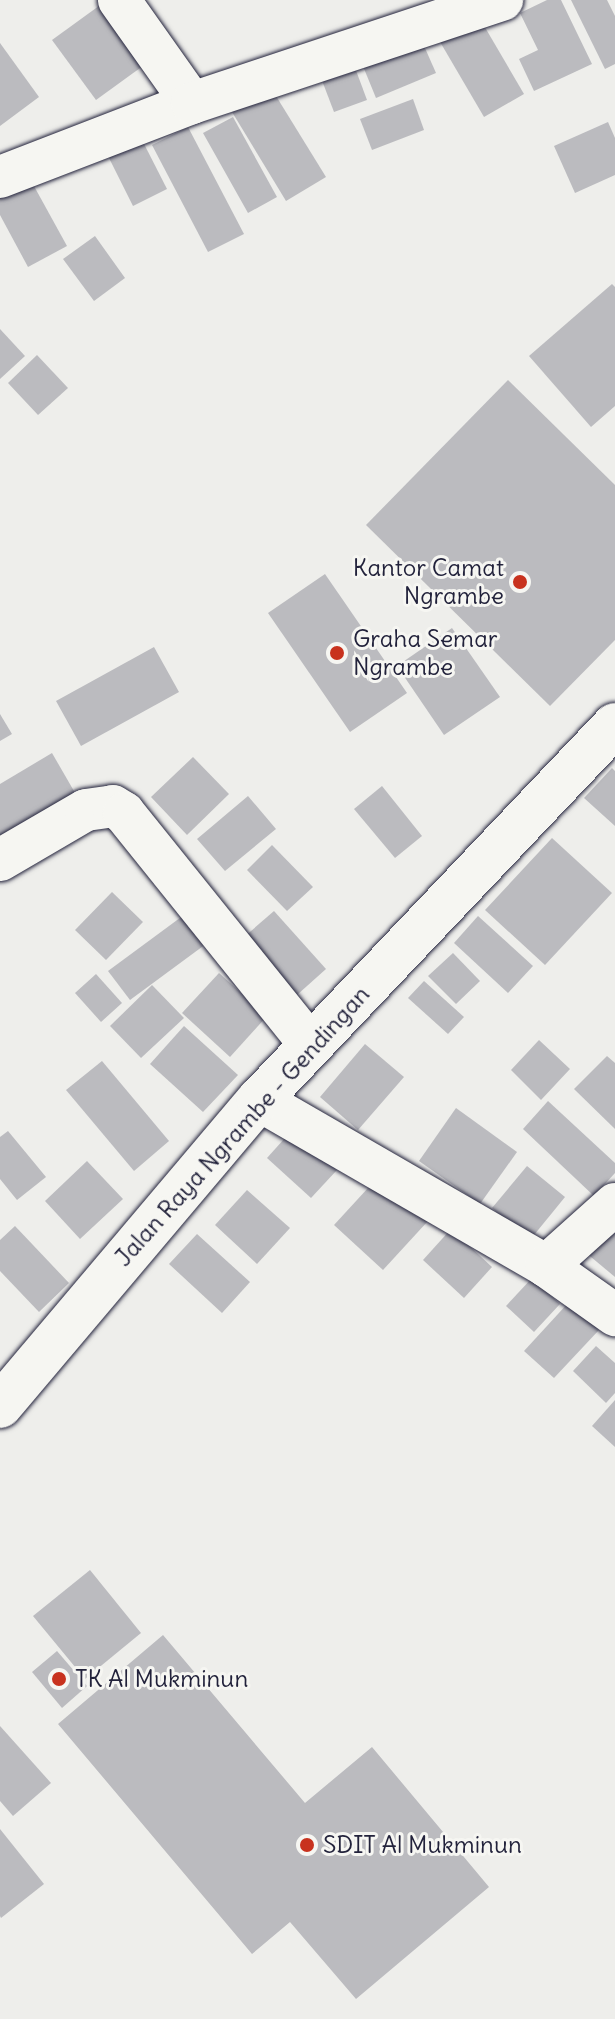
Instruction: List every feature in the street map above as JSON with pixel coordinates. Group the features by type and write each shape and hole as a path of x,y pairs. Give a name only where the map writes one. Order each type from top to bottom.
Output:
{"main road":[{"name":"Jalan Raya Ngrambe - Gendingan","path":"0,1406 259,1100 615,725"}],"street":[{"path":"119,0 192,103"},
{"path":"0,177 192,103 502,0"},
{"path":"0,860 86,810 113,806 124,813 310,1044"},
{"path":"259,1100 546,1266 615,1315"},
{"path":"546,1266 615,1204"}],"building":[{"path":"547,0 561,0 592,64 534,91 519,59 538,50 520,13"},
{"path":"571,0 607,0 615,16 615,64 605,69"},
{"path":"103,3 147,63 96,100 52,40"},
{"path":"476,12 524,94 484,117 436,35"},
{"path":"417,30 436,73 376,98 358,54"},
{"path":"0,43 39,97 0,126"},
{"path":"351,57 367,100 334,112 318,70"},
{"path":"268,83 326,177 286,201 229,107"},
{"path":"413,99 424,130 372,150 360,119"},
{"path":"233,117 277,197 248,213 203,133"},
{"path":"608,122 615,138 615,175 575,193 554,146"},
{"path":"188,127 244,234 208,252 152,145"},
{"path":"139,134 167,189 133,206 105,150"},
{"path":"29,177 67,246 28,267 0,215 0,193"},
{"path":"95,236 125,278 94,301 63,259"},
{"path":"612,284 615,287 615,406 591,427 529,356"},
{"path":"0,329 25,356 0,379"},
{"path":"37,355 68,388 38,415 8,383"},
{"name":"Kantor Camat Ngrambe","path":"508,380 615,485 615,640 550,706 366,525"},
{"name":"Graha Semar Ngrambe","path":"325,574 407,693 350,732 268,613"},
{"path":"452,628 500,697 444,735 397,666"},
{"path":"154,647 179,692 81,746 56,701"},
{"path":"0,714 12,734 0,741"},
{"path":"52,753 78,798 0,844 0,784"},
{"path":"193,757 229,794 187,835 151,797"},
{"path":"612,768 615,771 615,826 584,798"},
{"path":"382,786 422,836 395,858 354,809"},
{"path":"248,796 276,829 225,871 197,839"},
{"path":"552,838 612,893 545,965 485,910"},
{"path":"272,845 313,887 287,911 247,870"},
{"path":"112,892 143,922 106,960 75,930"},
{"path":"274,911 326,969 288,1003 236,944"},
{"path":"188,912 210,941 130,1000 108,971"},
{"path":"478,916 533,966 508,993 454,943"},
{"path":"453,953 480,981 456,1004 428,976"},
{"path":"219,973 267,1016 230,1057 182,1013"},
{"path":"96,974 122,1003 101,1022 75,993"},
{"path":"424,981 464,1017 448,1034 408,998"},
{"path":"152,985 184,1018 141,1058 110,1026"},
{"path":"184,1026 238,1075 203,1112 150,1064"},
{"path":"539,1040 570,1069 541,1100 511,1070"},
{"path":"365,1044 404,1077 358,1130 320,1097"},
{"path":"607,1056 615,1063 615,1129 574,1089"},
{"path":"102,1061 169,1141 134,1171 66,1090"},
{"path":"548,1101 615,1163 615,1173 594,1196 523,1129"},
{"path":"456,1108 517,1152 480,1204 419,1161"},
{"path":"293,1129 337,1170 311,1198 267,1158"},
{"path":"8,1131 46,1177 17,1200 0,1179 0,1137"},
{"path":"87,1161 123,1199 80,1239 45,1201"},
{"path":"527,1166 565,1197 530,1240 492,1208"},
{"path":"379,1176 428,1221 383,1270 334,1225"},
{"path":"247,1190 290,1228 257,1264 215,1225"},
{"path":"615,1215 615,1277 585,1252"},
{"path":"15,1226 69,1283 39,1312 0,1271 0,1240"},
{"path":"451,1229 492,1267 464,1298 423,1260"},
{"path":"197,1234 250,1282 222,1313 169,1264"},
{"path":"532,1278 560,1304 534,1332 506,1306"},
{"path":"569,1302 599,1330 554,1378 524,1351"},
{"path":"596,1346 615,1363 615,1393 606,1403 573,1371"},
{"path":"615,1400 615,1447 592,1426"},
{"path":"90,1570 141,1633 85,1679 33,1616"},
{"name":"SDIT Al Mukminun","path":"163,1635 305,1803 372,1747 489,1887 356,1999 290,1922 252,1954 58,1724"},
{"name":"TK Al Mukminun","path":"57,1651 87,1686 62,1708 32,1672"},
{"path":"0,1726 51,1783 13,1816 0,1801"},
{"path":"0,1829 44,1884 1,1918 0,1916"}],"place":[{"name":"Kantor Camat Ngrambe","path":"520,582"},
{"name":"Graha Semar Ngrambe","path":"337,653"},
{"name":"TK Al Mukminun","path":"59,1679"},
{"name":"SDIT Al Mukminun","path":"307,1845"}]}
